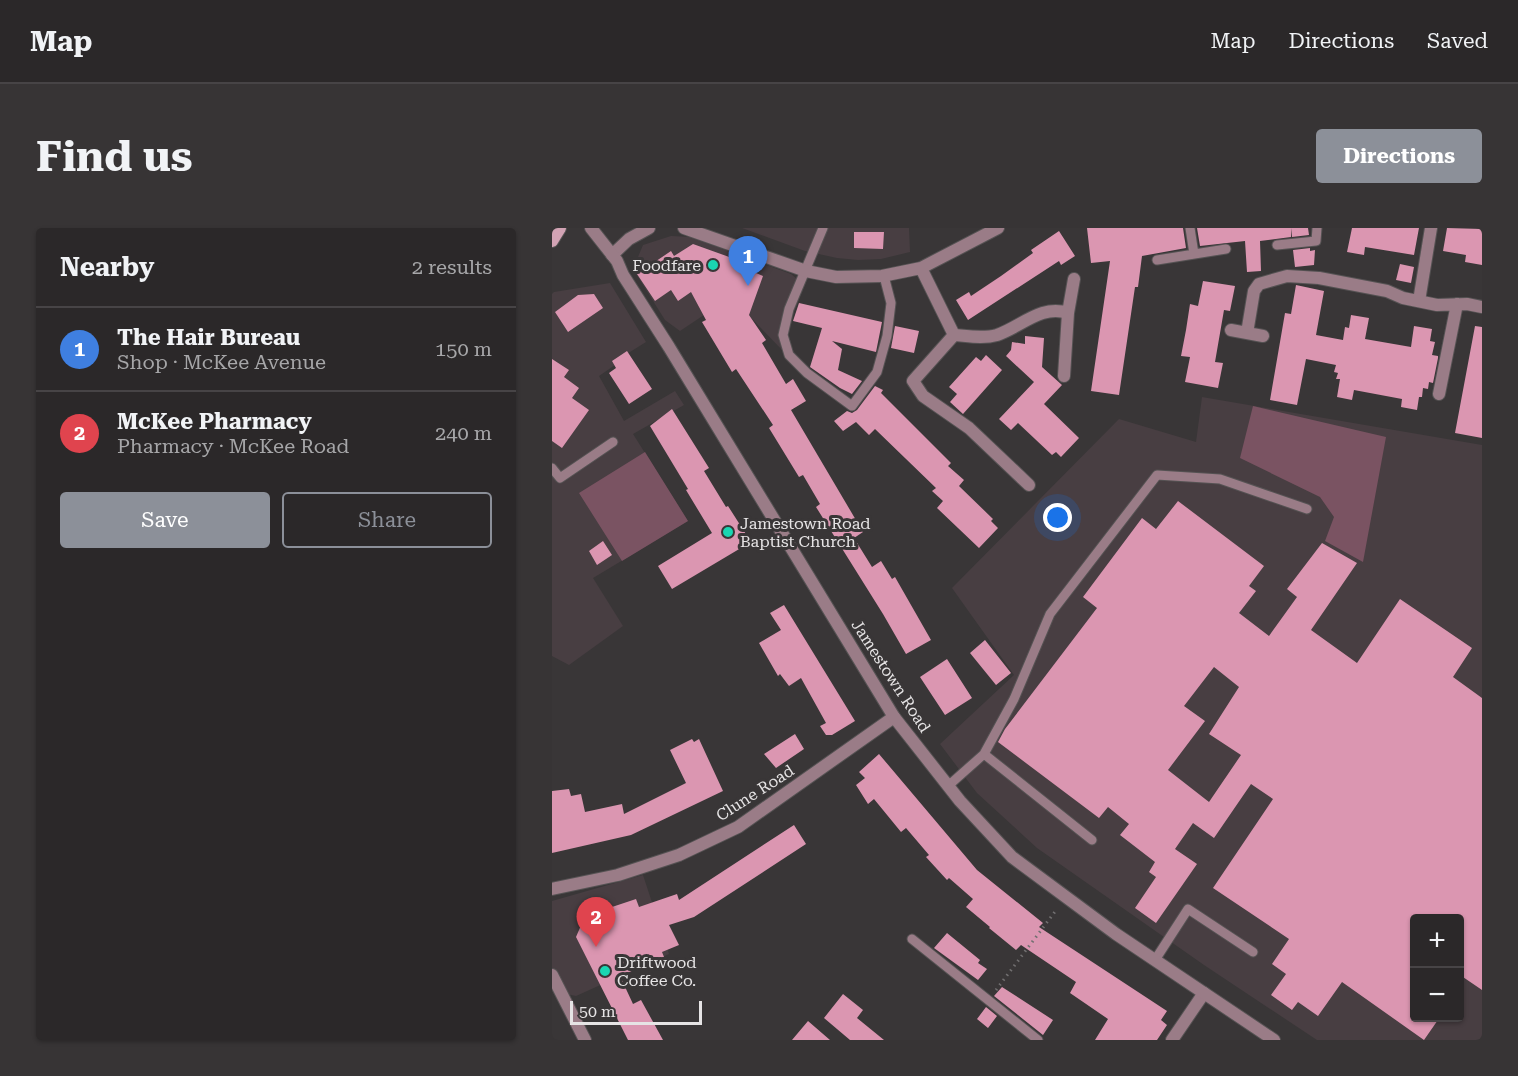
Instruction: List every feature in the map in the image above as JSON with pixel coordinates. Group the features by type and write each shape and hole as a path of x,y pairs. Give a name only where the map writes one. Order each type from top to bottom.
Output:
{"main road":[{"path":"552,241 561,228"}],"street":[{"name":"Jamestown Road","path":"591,228 612,255 894,717 948,786 1012,856 1155,960 1274,1040"},
{"path":"612,255 629,239 649,228"},
{"path":"684,228 806,271 836,277 884,276 921,268 976,234 998,228"},
{"path":"1419,301 1431,228"},
{"path":"921,268 954,335"},
{"path":"1247,333 1254,291 1258,284 1287,276 1319,278 1365,286 1387,291 1403,298 1437,305 1456,304 1482,307"},
{"path":"1064,376 1068,313 1074,279"},
{"path":"1439,394 1456,304"},
{"path":"954,335 982,338 994,336 1010,330 1041,312 1057,310 1068,313"},
{"path":"1232,330 1263,336"},
{"path":"954,335 913,381 923,396 969,428 1029,485"},
{"name":"Clune Road","path":"552,889 618,876 679,855 738,826 894,717"},
{"path":"552,975 585,1040"},
{"path":"1172,1040 1204,993"}],"lane":[{"path":"823,228 789,309 783,335 789,355 807,373 852,406 877,372 887,336 891,303 884,276"},
{"path":"1190,228 1194,254"},
{"path":"1276,245 1316,241 1317,228"},
{"path":"1157,260 1226,249"},
{"path":"552,468 560,478 613,442"},
{"path":"948,786 984,754 1014,699 1050,614 1157,475 1220,479 1307,510"},
{"path":"984,754 1092,840"},
{"path":"1155,960 1188,909 1253,952"},
{"path":"912,939 1038,1040"}],"path":[{"path":"988,1001 1066,897"}],"shaded area":[{"path":"742,228 909,228 910,252 881,259 837,258 805,251"},
{"path":"671,236 691,237 791,274 803,284 789,314 784,352 731,297 680,331 665,320 633,269 643,245"},
{"path":"610,283 646,342 614,362 615,365 599,376 624,421 675,391 684,405 633,434 688,521 593,578 623,626 569,665 552,656 552,294"},
{"path":"1202,397 1482,445 1482,1040 1317,1040 1204,965 1037,848 977,793 940,744 1014,675 952,588 1119,419 1196,442"},
{"path":"1253,406 1386,437 1363,562 1325,541 1334,517 1320,497 1240,458"},
{"path":"645,452 688,521 622,561 579,493"},
{"path":"643,875 669,954 576,996 552,991 552,901"}],"building":[{"path":"1087,228 1183,228 1186,248 1142,256 1138,287 1135,287 1119,395 1091,391 1110,261 1091,263"},
{"path":"1197,228 1291,228 1291,237 1260,241 1261,271 1247,272 1245,241 1200,246"},
{"path":"1291,228 1308,228 1309,235 1292,237"},
{"path":"1352,228 1419,228 1414,255 1365,247 1364,255 1347,252"},
{"path":"1447,228 1482,229 1482,265 1465,262 1466,255 1443,251"},
{"path":"1059,231 1075,256 1061,265 1059,261 968,320 956,300 969,292 971,296 1001,276 1033,253 1031,250"},
{"path":"854,232 884,232 883,249 854,248"},
{"path":"693,244 732,258 743,264 742,267 763,276 749,315 766,340 762,343 786,384 793,379 806,401 791,410 863,532 854,538 872,567 881,561 892,579 895,577 931,640 906,654 816,507 820,504 803,475 799,477 769,428 773,425 736,369 732,372 702,322 706,320 691,292 678,301 671,290 655,301 637,274 671,251 674,256"},
{"path":"1310,248 1310,251 1315,250 1314,265 1295,267 1293,250"},
{"path":"1400,264 1414,267 1411,283 1396,280"},
{"path":"1203,281 1235,286 1230,311 1224,310 1215,362 1223,363 1218,388 1185,382 1190,357 1181,356 1190,304 1198,306"},
{"path":"1296,285 1324,291 1316,335 1343,340 1345,327 1349,328 1351,315 1369,318 1365,339 1411,347 1414,326 1432,329 1430,341 1435,342 1432,355 1438,358 1433,383 1429,382 1428,389 1423,388 1417,410 1401,407 1402,399 1354,390 1352,400 1337,397 1340,379 1336,379 1338,373 1334,372 1336,365 1306,359 1297,405 1270,400 1285,313 1291,314"},
{"path":"594,294 603,308 568,332 555,312 578,295"},
{"path":"799,303 882,322 876,352 832,341 842,349 838,370 862,381 852,394 810,367 822,328 793,321"},
{"path":"895,326 919,331 914,353 891,348"},
{"path":"1475,326 1482,327 1482,438 1455,433"},
{"path":"1025,336 1044,338 1042,367 1062,385 1044,404 1079,438 1061,457 1056,452 1052,455 1018,423 1011,430 999,419 1034,382 1006,356 1011,350 1012,342 1025,344"},
{"path":"627,351 652,389 629,404 609,373 616,368 612,361"},
{"path":"986,355 1002,370 963,414 950,402 957,394 949,387 976,357 981,361"},
{"path":"552,359 569,370 564,377 579,388 572,398 589,410 562,448 552,441"},
{"path":"875,386 883,390 881,393 951,463 948,466 964,480 959,486 993,519 991,521 998,528 979,548 937,508 943,501 932,491 936,488 875,429 869,435 856,422 843,431 834,421 847,411 852,413 857,410"},
{"path":"672,409 709,468 704,471 751,542 672,589 658,566 712,533 650,426"},
{"path":"1178,501 1264,566 1249,586 1256,591 1239,613 1269,636 1297,597 1287,589 1322,543 1357,563 1311,630 1357,663 1400,599 1472,648 1453,677 1482,698 1482,990 1464,978 1464,914 1410,914 1410,1022 1437,1022 1424,1040 1342,982 1318,1016 1298,1002 1292,1010 1271,995 1286,974 1272,964 1289,939 1213,888 1273,799 1251,784 1214,838 1193,823 1175,849 1197,864 1156,923 1135,908 1156,877 1149,872 1155,862 1120,835 1129,824 1108,807 1099,818 998,742 1005,729 1097,608 1083,597 1142,518 1156,529","holes":["1214,667 1239,687 1209,734 1241,755 1209,802 1168,770 1205,721 1184,706"]},
{"path":"603,541 612,555 597,565 589,551"},
{"path":"784,605 855,721 832,735 826,735 820,726 826,723 801,678 789,686 780,674 778,676 759,643 781,630 770,613"},
{"path":"985,640 1011,673 996,685 970,653"},
{"path":"947,659 972,698 945,715 920,677"},
{"path":"795,734 804,749 776,768 764,754"},
{"path":"692,739 694,742 699,739 723,791 631,835 552,853 552,791 569,789 571,796 581,794 585,812 622,804 624,814 686,783 670,750"},
{"path":"879,754 977,870 1043,923 1039,927 1167,1011 1161,1020 1167,1025 1157,1040 1095,1040 1108,1019 1070,993 1076,982 1021,945 1016,950 989,928 966,907 973,899 949,878 947,880 926,857 929,855 906,828 901,832 874,799 868,804 856,785 865,778 859,772"},
{"path":"794,825 806,844 694,917 669,925 679,945 662,952 664,957 620,976 633,1004 641,1000 663,1040 628,1040 576,937 585,916 636,899 639,907 677,894 679,900"},
{"path":"947,933 980,960 978,963 987,969 978,980 934,948"},
{"path":"1002,987 1053,1020 1043,1035 994,996"},
{"path":"843,994 863,1010 857,1018 884,1040 850,1040 824,1018"},
{"path":"986,1007 997,1016 988,1028 977,1019"},
{"path":"808,1021 830,1040 792,1040"}],"place":[{"name":"Foodfare","path":"713,265"},
{"name":"The Hair Bureau","path":"748,286"},
{"name":"Jamestown Road Baptist Church","path":"728,532"},
{"name":"McKee Pharmacy","path":"596,947"},
{"name":"Driftwood Coffee Co.","path":"605,971"}]}
